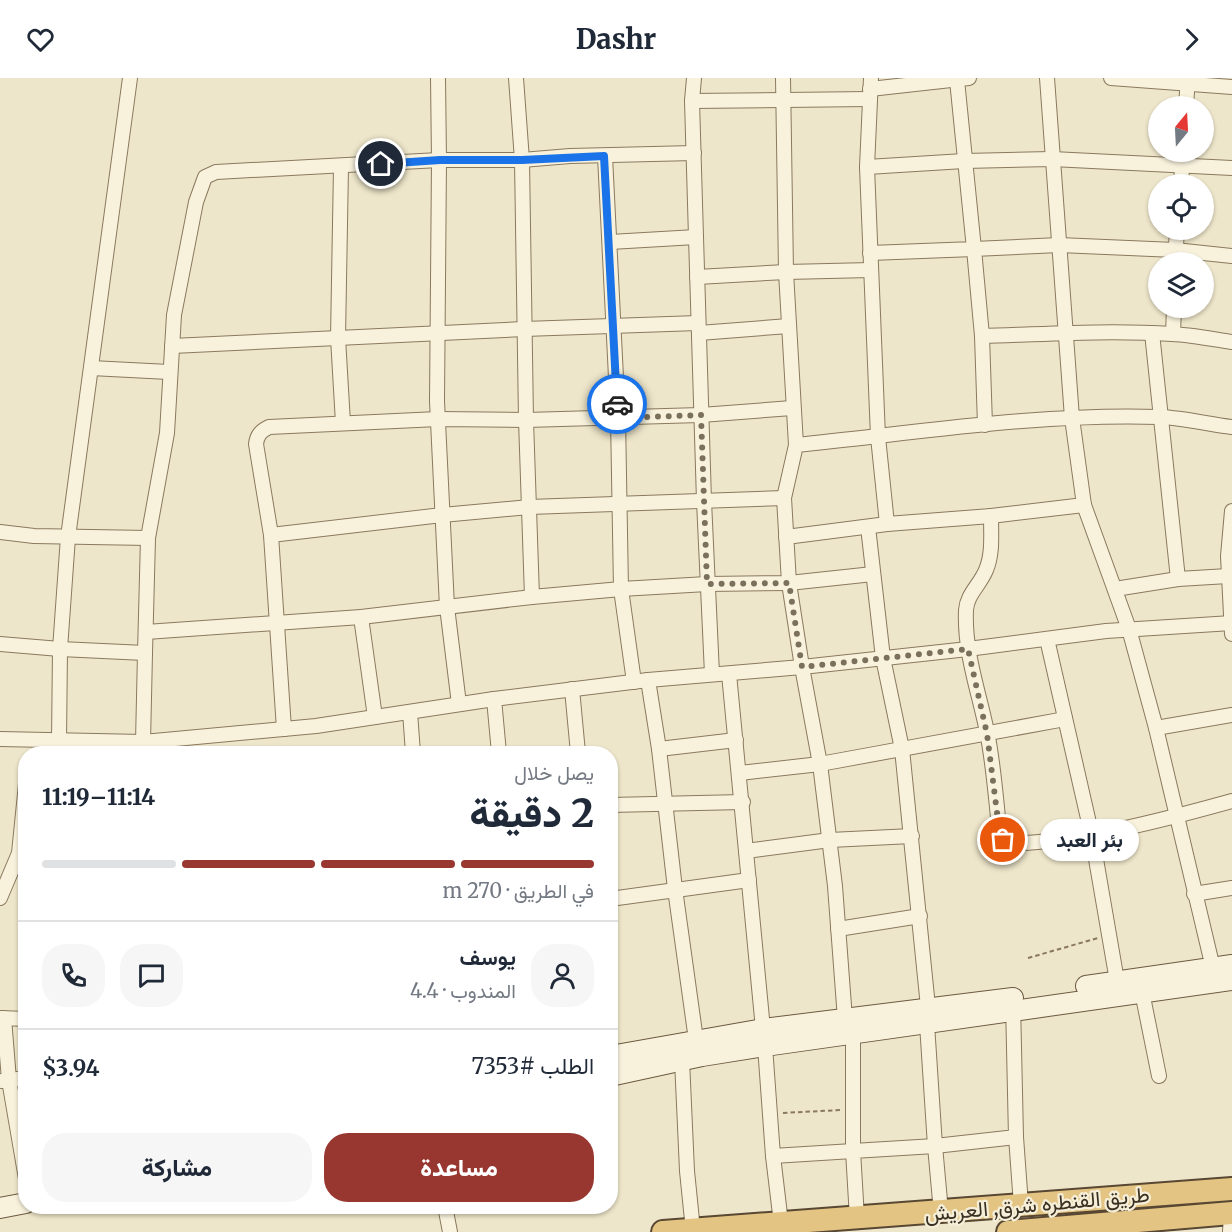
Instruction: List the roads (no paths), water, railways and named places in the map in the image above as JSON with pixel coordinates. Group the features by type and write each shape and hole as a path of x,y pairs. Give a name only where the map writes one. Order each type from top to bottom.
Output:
{"highway":[{"name":"طريق القنطره شرق, العريش","path":"663,1232 1232,1189"},
{"name":"طريق القنطره شرق, العريش","path":"1008,1232 1231,1219"}],"main road":[{"path":"1013,1004 1118,981 1222,967"},
{"path":"618,1055 696,1040 764,1037 1013,1004 1142,992 1232,980"},
{"path":"618,1074 682,1060 764,1037"},
{"path":"0,1208 18,1205"}],"street":[{"path":"59,741 60,649 68,537 130,78"},
{"path":"438,78 440,160 438,418 447,607 459,704"},
{"path":"516,78 522,160 526,420 532,597"},
{"path":"694,78 692,101 701,415 712,674"},
{"path":"783,78 786,272 792,408 796,445 784,498 786,537 789,583 820,764 830,840 849,1026 857,1218"},
{"path":"1047,78 1072,418 1084,505 1130,629 1156,728 1194,894 1222,967"},
{"path":"1111,78 1232,87"},
{"path":"692,101 783,100 963,79 964,161 982,336 985,425"},
{"path":"870,89 867,167 870,253 878,437 887,524"},
{"path":"143,742 148,538 164,460 174,315 196,202 205,177 216,172 440,160 522,160 694,153"},
{"path":"604,156 618,418 621,589 659,749 696,1040"},
{"path":"867,167 964,161 1052,159 1232,168"},
{"path":"1182,162 1182,174"},
{"path":"341,167 338,338 343,423"},
{"path":"610,242 696,237"},
{"path":"870,253 1059,245 1148,253"},
{"path":"1214,256 1232,256"},
{"path":"697,277 871,270"},
{"path":"1173,334 1174,318"},
{"path":"172,346 613,325 699,328 789,326"},
{"path":"982,336 1152,333 1232,342"},
{"path":"1152,333 1178,579"},
{"path":"91,368 170,372"},
{"path":"284,729 271,535 256,444 257,438 269,427 438,418 526,420 701,415 792,408"},
{"path":"796,445 1072,418 1161,417 1232,427"},
{"path":"271,535 529,507 784,498"},
{"path":"786,537 887,524 991,516 1084,505"},
{"path":"0,739 28,746 59,741 143,742 284,729 641,681 802,667 1130,629 1231,627 1228,576 1232,515"},
{"path":"991,516 990,555 987,568 981,582 972,591 966,608 968,649 987,734 1000,836 1003,840 1012,844 1092,836 1232,801"},
{"path":"868,527 883,658 902,749 912,836 920,916 941,1212"},
{"path":"0,532 17,535 148,538"},
{"path":"146,632 361,617 621,589 707,584 789,583 873,574"},
{"path":"1115,589 1178,579 1228,576"},
{"path":"361,617 375,717"},
{"path":"1047,639 1092,836 1118,981"},
{"path":"0,644 145,654"},
{"path":"729,674 743,802 773,1156 781,1223"},
{"path":"572,689 577,746"},
{"path":"494,699 498,746"},
{"path":"410,712 412,746"},
{"path":"1156,728 1232,715"},
{"path":"740,773 820,764 1065,719"},
{"path":"659,749 736,740"},
{"path":"618,805 743,802"},
{"path":"746,851 830,840 912,836"},
{"path":"0,898 18,855"},
{"path":"618,898 749,880"},
{"path":"1194,894 1232,888"},
{"path":"838,929 920,916"},
{"path":"1142,992 1160,1076"},
{"path":"1013,1004 1016,1137 1021,1205"},
{"path":"18,1018 2,1018 4,1081 18,1143"},
{"path":"682,1060 687,1171 693,1230"},
{"path":"773,1156 935,1146 1016,1137"},
{"path":"447,1214 450,1232"}],"place":[{"name":"بئر العبد","path":"1003,840"}]}
